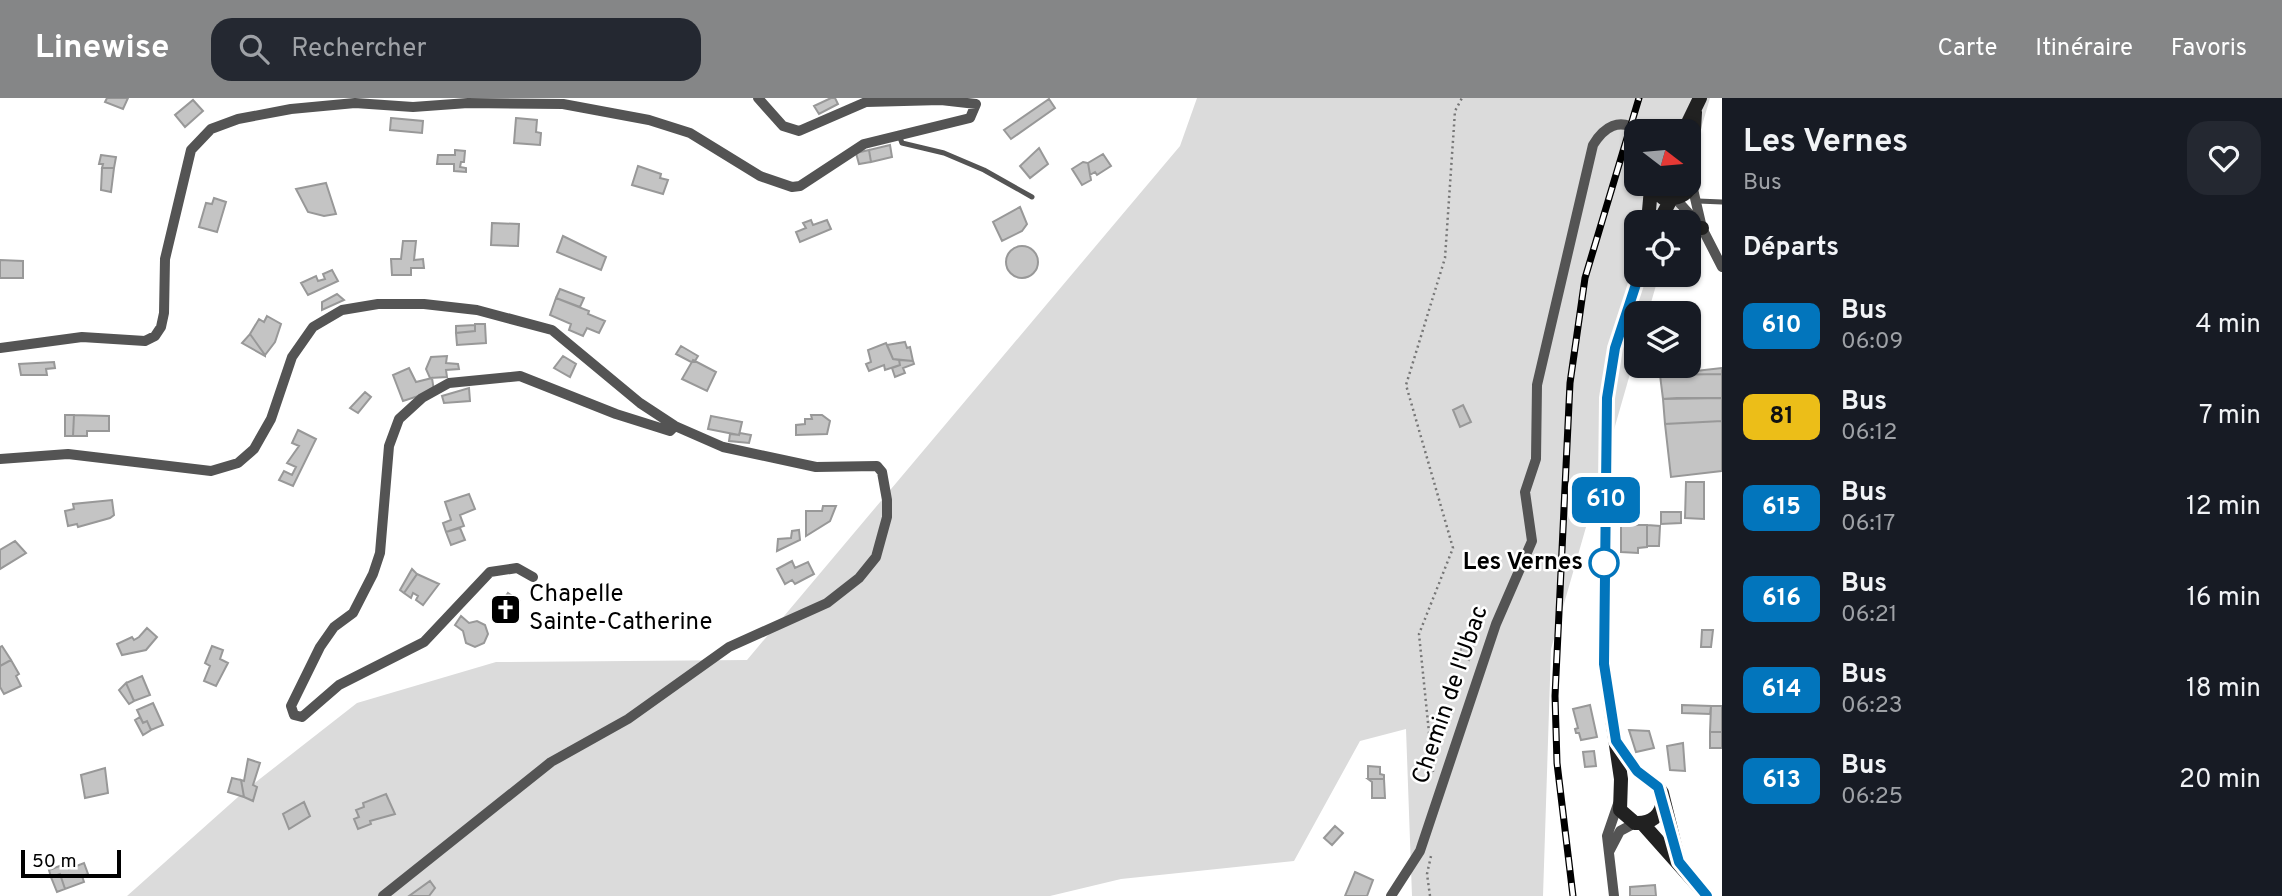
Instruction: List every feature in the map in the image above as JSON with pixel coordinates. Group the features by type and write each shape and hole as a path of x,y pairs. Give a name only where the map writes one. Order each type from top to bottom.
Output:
{"street":[{"path":"0,348 82,337 145,341 155,336 161,327 163,313 165,259 191,150 211,129 238,119 291,109 355,103 413,107 468,103 563,104 649,120 690,133 760,176 792,187 800,186 864,144 971,118 976,104 941,100 866,102 799,131 783,127 758,98"},
{"name":"Chemin de l'Ubac","path":"1391,896 1420,851 1496,624 1532,541 1525,492 1536,459 1537,385 1593,145 1602,131 1624,124"},
{"path":"1661,196 1673,199 1681,196"},
{"path":"1696,196 1697,210"},
{"path":"1666,210 1673,199"},
{"path":"1673,199 1681,210"},
{"path":"1701,237 1722,267"},
{"path":"1635,287 1615,348 1607,398 1604,664 1616,741 1619,797 1624,816 1638,823 1679,862 1707,896"},
{"path":"0,459 68,454 211,471 238,463 254,449 271,419 292,357 313,327 342,310 378,304 424,304 477,310 552,330 640,403 675,426 723,447 816,467 877,466 882,472 887,500 883,537 876,557 859,578 827,603 729,647 628,719 543,768 383,896"},
{"path":"533,577 517,568 490,572 467,592 424,642 340,685 302,717 294,715 290,706 306,672 334,627 353,613 373,574 380,553 389,446 399,419 422,398 449,383 520,376 616,414 670,431 675,426"},
{"path":"1616,741 1628,761 1658,787 1679,862"},
{"path":"1614,896 1608,855 1609,825 1619,797 1631,780 1646,779"},
{"path":"1608,855 1620,831 1654,819 1663,801"}],"lane":[{"path":"899,135 902,143 931,149 984,170 1032,197"},
{"path":"1698,201 1722,202"}],"path":[{"path":"1439,796 1430,758 1419,634 1453,548 1406,385 1445,258 1455,111 1462,98"},
{"path":"1430,896 1427,874 1432,852"}],"shaded area":[{"path":"1197,98 1710,98 1701,129 1701,119 1624,119 1624,196 1682,196 1677,210 1624,210 1624,287 1656,287 1651,301 1624,301 1624,378 1629,378 1551,649 1543,896 1412,896 1406,729 1360,741 1294,861 1121,879 1050,896 127,896 247,789 357,703 496,662 747,660 1180,146"}],"building":[{"path":"107,98 128,98 123,109 105,102"},
{"path":"835,98 838,104 819,114 814,106"},
{"path":"1049,99 1055,108 1011,139 1004,130"},
{"path":"193,100 203,111 185,127 175,115"},
{"path":"391,118 423,121 422,133 390,130"},
{"path":"516,118 537,120 536,132 541,133 540,145 514,143"},
{"path":"890,145 892,157 871,162 869,150"},
{"path":"1039,148 1048,164 1030,178 1020,166"},
{"path":"455,150 465,151 464,162 461,162 460,167 466,168 466,172 454,171 454,164 437,164 438,155 455,155"},
{"path":"869,150 871,162 859,164 856,153"},
{"path":"1103,154 1111,166 1097,175 1095,172 1090,175 1088,163"},
{"path":"101,155 116,157 114,168 102,168 103,164 99,164"},
{"path":"1083,162 1088,163 1091,180 1082,185 1072,169"},
{"path":"638,166 661,174 660,178 668,180 663,194 632,185"},
{"path":"102,168 114,168 111,192 101,190"},
{"path":"326,183 336,214 324,216 308,212 296,189"},
{"path":"214,198 226,202 217,232 199,227 206,203 212,204"},
{"path":"1020,207 1027,224 1022,231 1002,241 993,222"},
{"path":"811,220 813,225 827,220 831,229 800,242 796,232 806,228 803,223"},
{"path":"492,223 519,224 518,246 491,245"},
{"path":"563,236 606,257 601,270 557,252"},
{"path":"403,241 416,241 414,260 423,259 424,268 411,268 411,275 392,275 391,259 401,259"},
{"path":"1022,246 1034,250 1038,262 1034,274 1022,278 1010,274 1006,262 1010,250"},
{"path":"0,260 23,261 23,278 0,278"},
{"path":"332,270 338,281 308,295 301,283 316,276 318,281 325,279 323,274"},
{"path":"560,289 584,298 580,307 556,298"},
{"path":"337,294 344,300 322,310 322,302"},
{"path":"556,298 589,311 588,314 605,321 599,333 587,328 583,336 569,330 571,324 550,315"},
{"path":"267,316 281,324 275,342 265,355 250,334 259,319 264,322"},
{"path":"475,324 485,324 486,343 457,345 456,333 475,331"},
{"path":"475,325 475,331 456,333 456,326"},
{"path":"250,334 265,355 265,356 242,343"},
{"path":"905,342 907,348 910,347 913,361 893,359 887,345"},
{"path":"886,343 893,359 899,360 900,365 885,370 884,365 869,371 866,364 871,362 868,350"},
{"path":"681,346 698,356 695,361 691,362 676,354"},
{"path":"447,356 446,363 458,364 459,369 446,370 447,377 430,378 426,369 431,357"},
{"path":"563,356 576,364 570,377 554,368"},
{"path":"693,360 716,372 707,391 682,379"},
{"path":"899,360 913,361 914,364 903,368 905,373 895,377 892,368 900,365"},
{"path":"54,362 55,368 46,369 47,375 21,375 19,364"},
{"path":"409,368 416,382 432,378 434,391 403,401 393,375"},
{"path":"1722,368 1722,374 1701,374 1701,370"},
{"path":"1701,374 1722,374 1722,398 1663,399 1660,378 1701,378"},
{"path":"469,388 470,401 444,403 442,396"},
{"path":"365,392 371,397 358,413 350,408"},
{"path":"1722,398 1722,421 1665,424 1663,399"},
{"path":"1463,405 1471,422 1460,427 1453,410"},
{"path":"65,415 74,415 73,436 65,436"},
{"path":"74,415 109,416 109,431 87,431 87,436 73,436"},
{"path":"811,415 822,415 830,421 827,434 796,435 796,425 805,424 805,419 812,419"},
{"path":"711,416 742,422 739,435 708,429"},
{"path":"1722,421 1722,471 1671,477 1665,424"},
{"path":"298,430 316,439 293,486 279,480 284,471 292,475 296,467 287,463 299,446 292,443"},
{"path":"730,434 751,435 749,443 729,441"},
{"path":"1686,482 1704,482 1704,519 1685,518"},
{"path":"469,494 475,509 460,515 464,526 446,532 443,523 451,520 445,502"},
{"path":"112,500 114,515 110,518 78,527 77,524 68,526 65,511 74,509 73,504"},
{"path":"823,506 836,506 830,521 806,536 806,511 822,511"},
{"path":"1661,512 1681,512 1681,523 1661,524"},
{"path":"1647,525 1647,547 1638,548 1638,553 1621,552 1621,526"},
{"path":"1647,525 1660,526 1659,546 1647,546"},
{"path":"460,528 465,540 451,545 446,532"},
{"path":"799,530 800,540 777,551 778,539 791,538 792,531"},
{"path":"15,541 26,553 0,569 0,550"},
{"path":"792,561 795,568 808,562 814,574 795,584 792,580 785,584 777,569"},
{"path":"412,569 417,574 404,593 400,590"},
{"path":"417,574 439,584 423,605 416,600 418,596 413,593 411,598 404,593"},
{"name":"Chapelle Sainte-Catherine","path":"508,593 519,601 502,621 493,615"},
{"path":"461,616 469,623 477,621 485,625 488,634 484,643 475,647 466,643 463,631 455,625"},
{"path":"147,628 157,637 146,650 122,655 117,644 132,637 134,640"},
{"path":"1702,630 1713,630 1711,647 1701,647"},
{"path":"1463,640 1473,647 1469,660 1460,654"},
{"path":"2,646 11,660 0,666 0,647"},
{"path":"212,646 223,650 220,659 228,663 216,686 204,681 210,666 205,663"},
{"path":"11,660 19,674 16,676 21,686 4,694 0,687 0,666"},
{"path":"142,676 150,695 134,701 126,683"},
{"path":"126,683 134,701 129,704 119,690"},
{"path":"153,703 163,725 151,730 147,721 143,723 137,710"},
{"path":"1590,705 1597,737 1581,740 1579,733 1576,733 1575,729 1578,728 1573,709"},
{"path":"1682,705 1711,706 1710,714 1682,713"},
{"path":"1711,706 1722,706 1722,732 1710,732"},
{"path":"140,717 143,723 147,721 151,730 143,735 135,720"},
{"path":"1629,730 1649,731 1654,748 1636,752"},
{"path":"1710,732 1722,732 1722,748 1710,748"},
{"path":"1683,743 1685,771 1670,770 1667,746"},
{"path":"1594,751 1596,766 1585,767 1583,752"},
{"path":"248,759 260,763 253,785 257,787 253,801 244,797 241,780 244,781"},
{"path":"1368,766 1380,767 1380,774 1384,775 1384,779 1368,779"},
{"path":"105,768 108,793 85,798 81,775"},
{"path":"232,778 241,780 244,797 228,792"},
{"path":"1368,779 1384,779 1385,798 1372,798 1372,782"},
{"path":"386,794 395,814 370,821 371,824 358,829 354,819 359,817 356,810 364,807 363,803"},
{"path":"304,802 310,816 289,829 283,814"},
{"path":"1335,826 1343,833 1332,845 1324,838"},
{"path":"67,863 69,869 84,863 88,874 82,876 84,882 65,889 60,874 51,877 49,870"},
{"path":"1355,872 1373,880 1367,896 1345,896"},
{"path":"60,874 65,889 57,892 51,877"},
{"path":"430,881 435,888 429,896 409,896"},
{"path":"1655,885 1656,896 1630,896 1630,887"}],"railway":[{"path":"1573,896 1557,763 1555,696 1570,383 1585,278 1639,98"}],"bus line":[{"name":"610","path":"1635,287 1615,348 1607,398 1604,664 1616,741 1628,761 1662,793 1679,862 1707,896"}],"place":[{"name":"Les Vernes","path":"1604,563"},
{"name":"Chapelle Sainte-Catherine","path":"506,609"}]}
